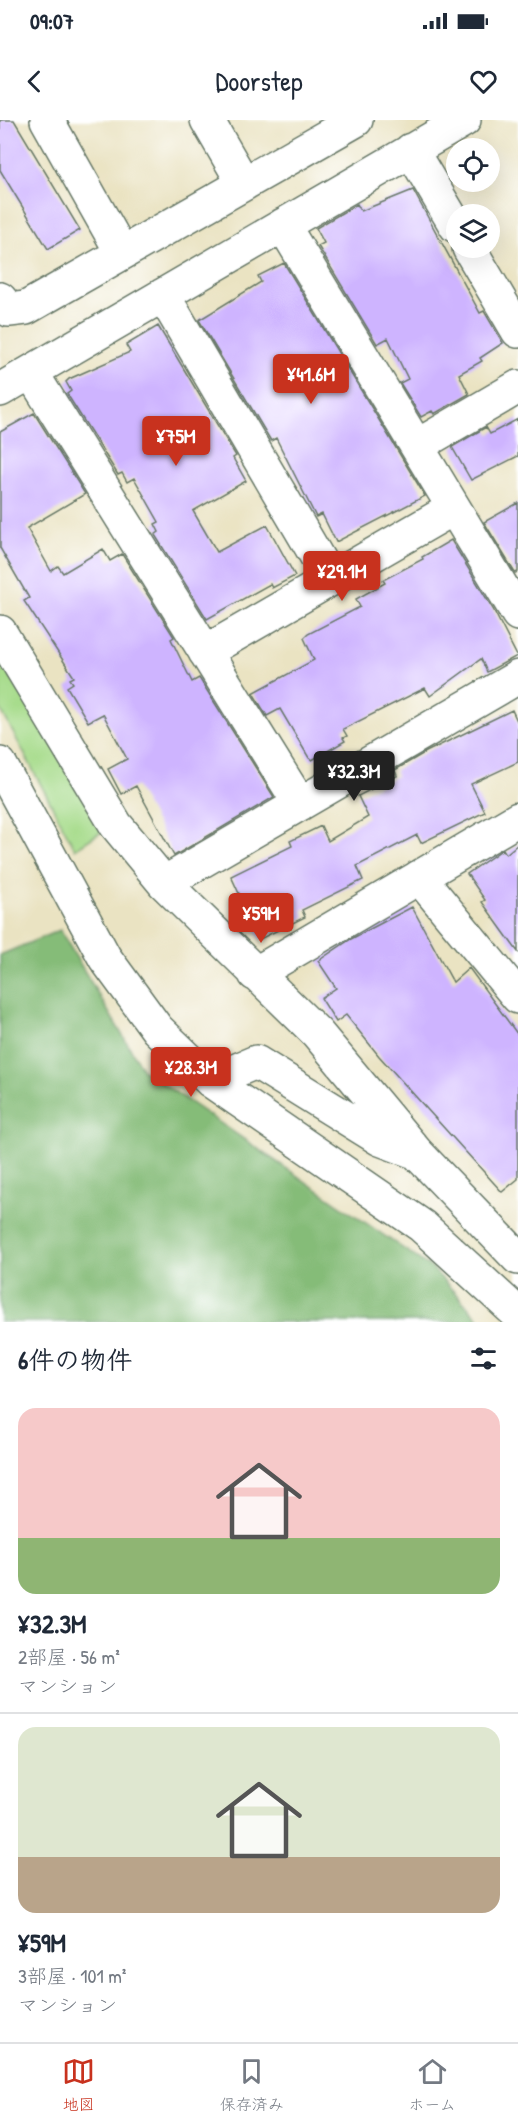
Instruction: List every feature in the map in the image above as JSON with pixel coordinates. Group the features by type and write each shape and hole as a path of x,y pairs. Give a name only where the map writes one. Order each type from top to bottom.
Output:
{"street":[{"path":"47,120 122,253"},
{"path":"207,120 244,184"},
{"path":"0,299 9,310 26,308 356,120"},
{"path":"0,390 464,120"},
{"path":"411,150 446,209"},
{"path":"284,225 518,614"},
{"path":"476,258 513,313"},
{"path":"163,295 330,579"},
{"path":"31,372 300,804"},
{"path":"417,446 518,387"},
{"path":"206,652 454,508"},
{"path":"0,632 116,825 164,883 317,1034 417,1153 518,1258"},
{"path":"164,883 518,677"},
{"path":"0,764 105,958 157,1029 211,1081 422,1226 518,1314"},
{"path":"255,974 518,819"},
{"path":"419,877 518,997"},
{"path":"211,1081 256,1062 380,1139 417,1153"}],"green space":[{"path":"0,661 109,827 75,849 0,708"},
{"path":"60,930 143,1070 433,1269 482,1322 0,1322 0,955"}],"building":[{"path":"0,120 14,120 80,230 48,249 0,170"},
{"path":"413,190 446,251 446,258 450,258 480,313 484,311 503,343 480,358 482,361 459,374 469,394 434,414 432,411 421,417 400,383 408,379 388,338 377,344 318,246 324,243 316,228 357,204 361,211"},
{"path":"284,263 425,496 336,542 322,514 316,517 276,438 271,441 199,320 261,282 258,276"},
{"path":"158,326 236,456 233,458 246,481 193,511 217,552 267,525 295,576 272,588 270,584 207,619 155,535 159,532 155,524 159,522 134,478 127,482 122,473 118,475 67,394 71,391 66,382 69,379 130,352 126,345"},
{"path":"34,413 85,494 27,528 51,571 58,566 63,573 103,549 110,561 122,554 174,637 171,639 192,682 199,678 274,797 174,856 136,786 121,794 108,769 127,759 103,714 88,722 67,687 73,683 70,679 74,677 24,601 29,598 0,548 0,432"},
{"path":"518,419 518,456 471,480 452,447 486,427 490,434"},
{"path":"518,503 518,572 515,573 484,522"},
{"path":"451,540 493,609 517,656 487,672 481,659 430,696 425,688 343,729 347,736 343,738 345,741 312,760 280,709 267,716 253,693 314,660 304,638 308,634 360,607 356,599 385,583 383,580 423,559 422,557"},
{"path":"512,710 518,723 518,762 471,784 485,812 421,843 417,835 357,866 363,880 302,910 305,917 260,939 231,876 292,846 290,841 321,826 328,841 368,817 358,796 397,776 395,770 426,752"},
{"path":"518,844 518,952 482,902 485,900 467,874 503,849 506,854"},
{"path":"412,907 453,982 469,968 518,1035 518,1179 502,1192 379,1056 346,1015 336,1022 321,998 336,988 318,961 351,939"}]}
